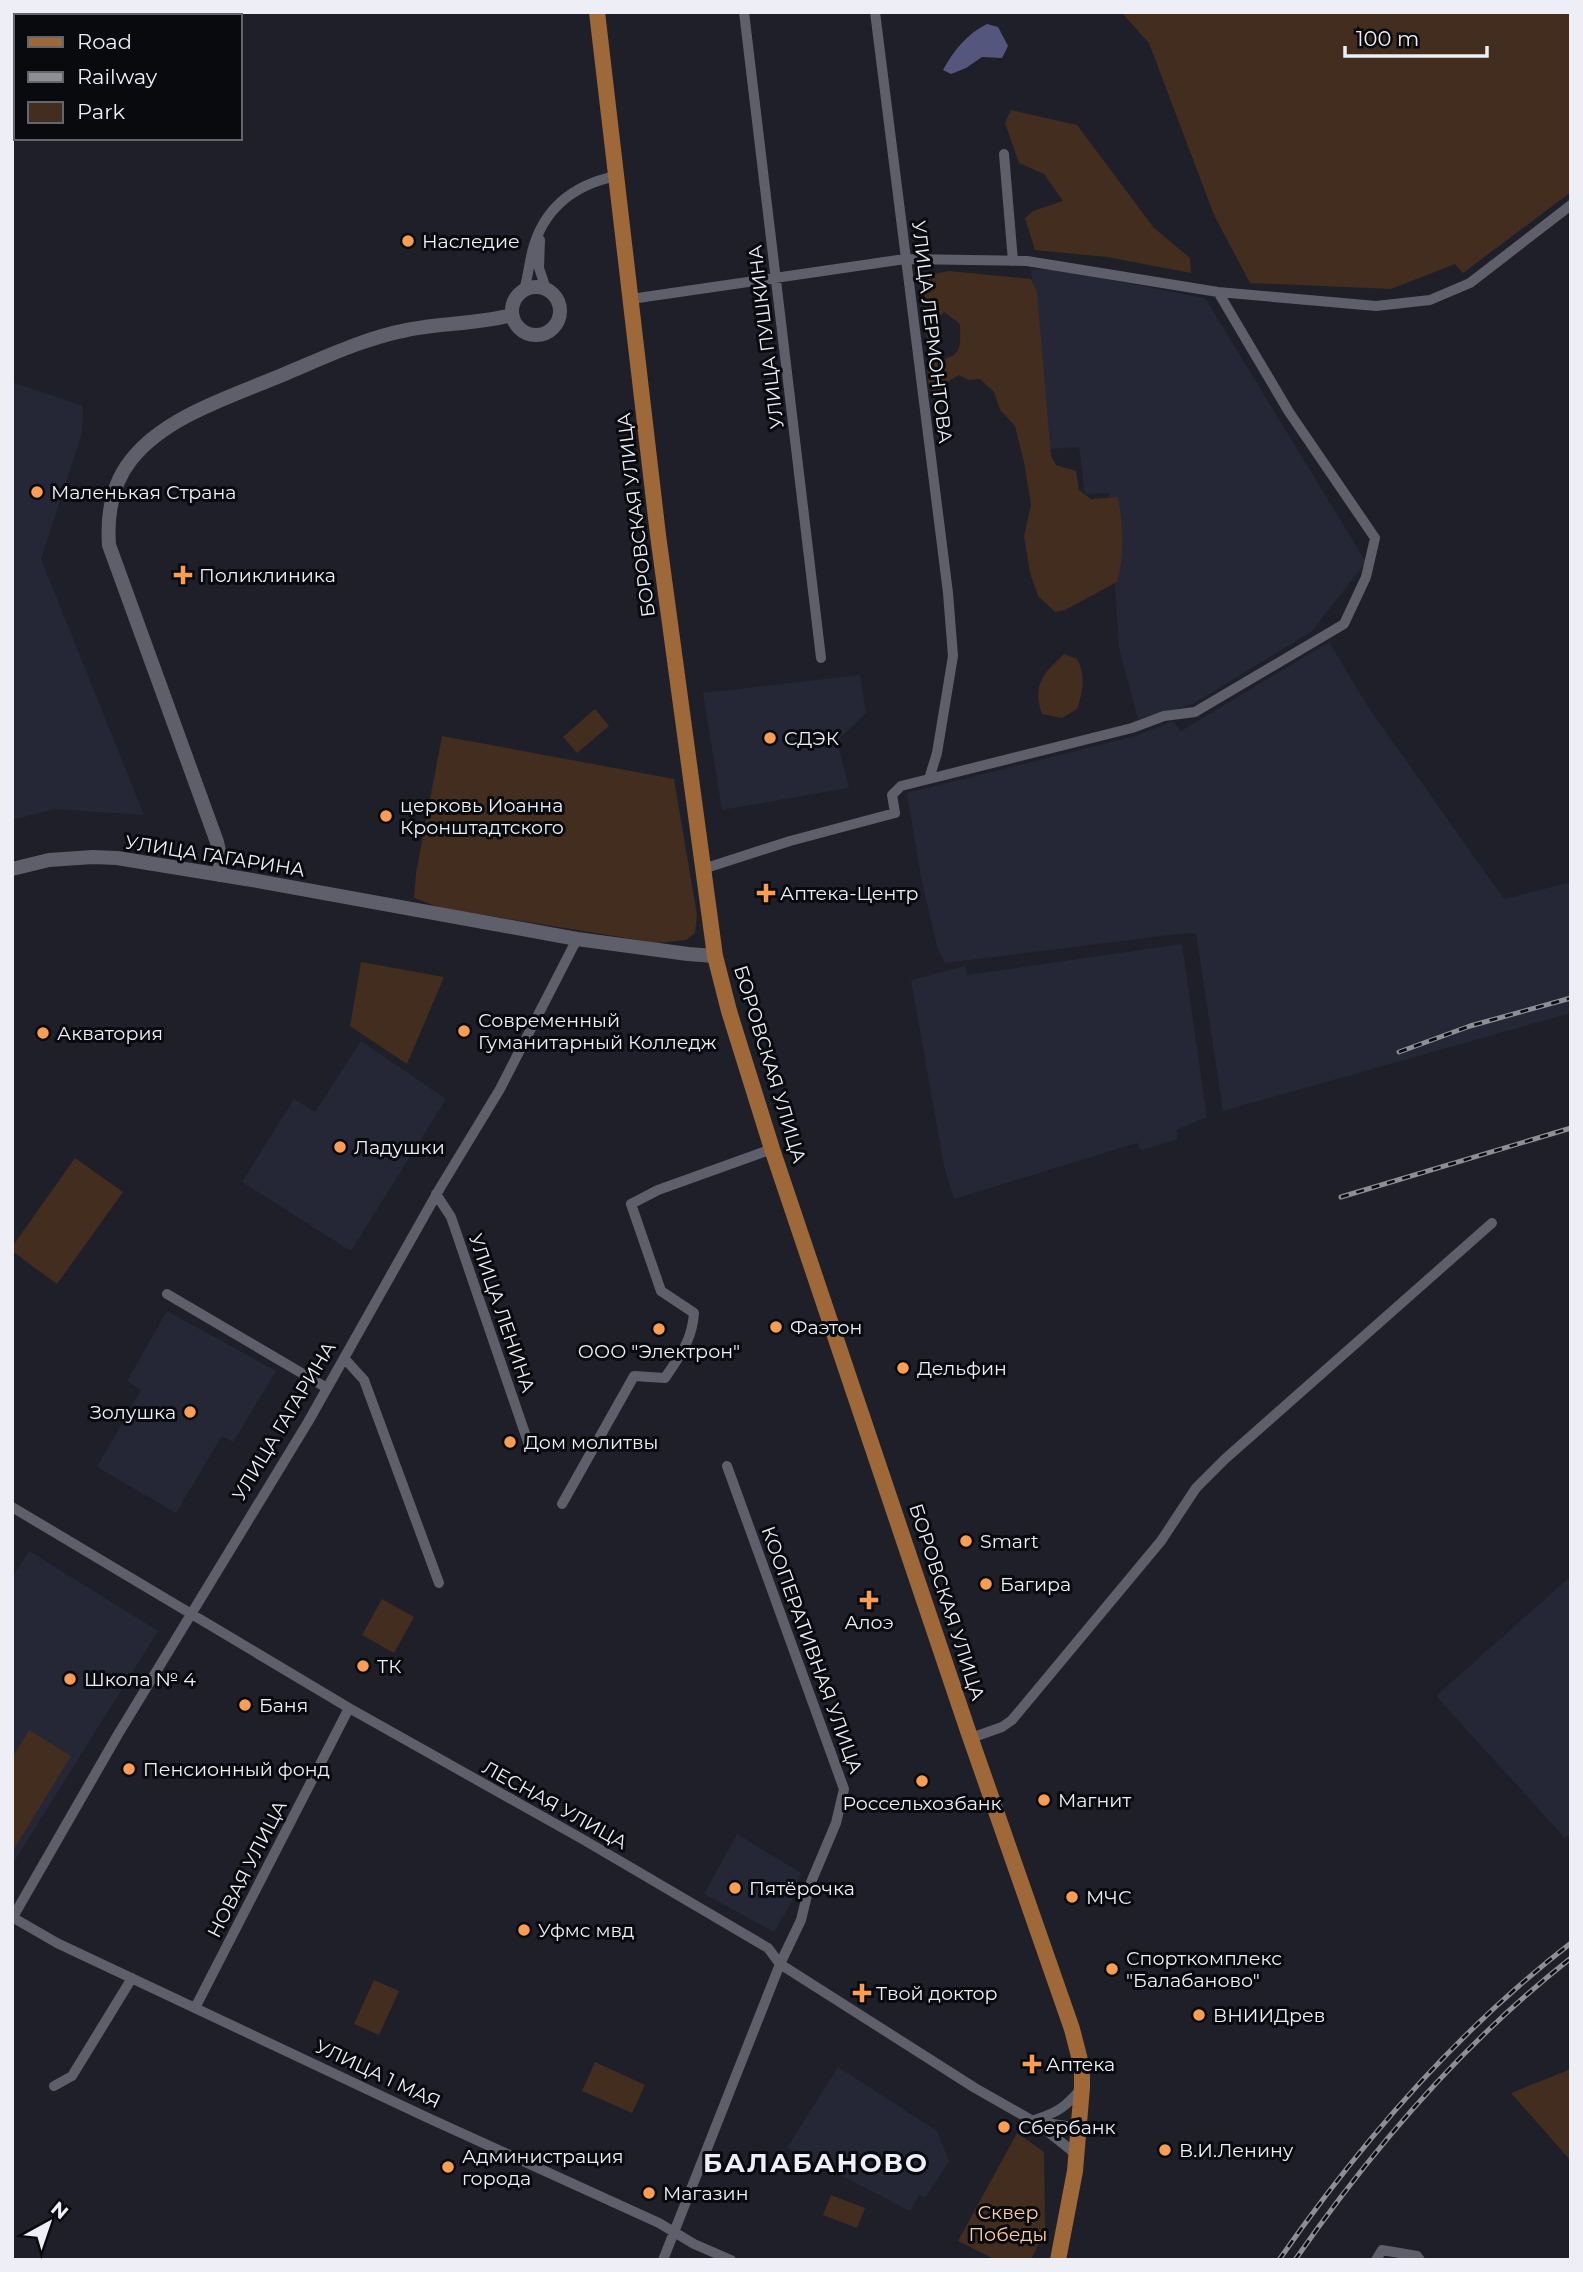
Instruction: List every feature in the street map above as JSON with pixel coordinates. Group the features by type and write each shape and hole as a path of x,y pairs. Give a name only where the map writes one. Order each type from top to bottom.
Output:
{"main road":[{"name":"БОРОВСКАЯ УЛИЦА","path":"597,12 658,535 715,956 729,1011 772,1149 1072,2029 1082,2068 1082,2087 1076,2154 1058,2260"}],"street":[{"name":"УЛИЦА ПУШКИНА","path":"744,12 821,658"},
{"name":"УЛИЦА ЛЕРМОНТОВА","path":"875,12 948,593 953,656 937,753 929,779"},
{"path":"1004,154 1013,261"},
{"path":"524,290 531,253 540,229 565,197 616,176"},
{"path":"631,299 905,259 1050,264 1218,292 1377,306 1430,300 1470,283 1571,205"},
{"path":"540,229 540,268 546,289 558,302 560,314 556,325 547,332 536,335 525,333 516,325 512,314 515,298 524,290 535,287 546,289"},
{"path":"704,869 790,841 894,813 892,795 901,786 1132,728 1164,716 1195,712 1344,624 1366,577 1375,538 1289,412 1218,292"},
{"path":"219,875 221,859 217,842 109,545 107,521 116,486 129,461 149,440 181,419 345,349 404,330 512,314"},
{"name":"УЛИЦА ГАГАРИНА","path":"12,869 49,860 93,857 137,861 577,939 715,956"},
{"name":"УЛИЦА ГАГАРИНА","path":"12,1917 117,1736 327,1388 436,1194 500,1089 577,939"},
{"path":"562,1504 634,1376 665,1378 688,1343 693,1330 694,1313 661,1291 631,1204 658,1190 772,1149"},
{"name":"УЛИЦА ЛЕНИНА","path":"436,1194 451,1217 528,1445"},
{"path":"971,1738 1002,1727 1012,1720 1161,1541 1196,1488 1225,1459 1492,1223"},
{"path":"167,1294 327,1388"},
{"path":"344,1358 364,1380 439,1583"},
{"name":"КООПЕРАТИВНАЯ УЛИЦА","path":"663,2260 780,1964 801,1920 809,1887 836,1823 844,1790 727,1466"},
{"name":"ЛЕСНАЯ УЛИЦА","path":"12,1507 349,1708 702,1908 768,1948 780,1964 975,2088 1033,2121 1079,2128"},
{"name":"НОВАЯ УЛИЦА","path":"195,2008 349,1708"},
{"name":"УЛИЦА 1 МАЯ","path":"12,1917 57,1943 659,2223 694,2244 731,2260"},
{"path":"54,2086 72,2076 132,1978"},
{"path":"1033,2121 1056,2113 1066,2106 1082,2087"},
{"path":"1033,2121 1076,2154"},
{"path":"1376,2260 1382,2250 1416,2256 1420,2260"}],"shaded area":[{"path":"1031,269 1057,270 1205,298 1366,562 1312,631 1193,704 1138,719 1119,648 1109,493 1085,494 1079,447 1050,449"},
{"path":"12,382 83,406 82,433 41,559 144,815 55,809 12,820"},
{"path":"1329,642 1368,707 1504,899 1571,882 1571,1013 1223,1111 1196,933 945,963 937,947 921,877 907,793 1135,736 1173,721 1181,731"},
{"path":"860,675 866,713 837,741 849,788 722,810 703,693"},
{"path":"1182,944 1207,1117 1176,1130 1178,1139 1141,1150 1137,1143 954,1199 944,1166 911,980 965,966 967,975"},
{"name":"Ладушки","path":"361,1041 446,1099 351,1251 242,1182 294,1099 315,1112"},
{"name":"Золушка","path":"167,1311 276,1371 233,1442 222,1436 176,1513 97,1467 141,1390 127,1381"},
{"name":"Школа № 4","path":"29,1551 158,1631 12,1865 12,1578"},
{"path":"1571,1576 1571,1834 1565,1838 1436,1696"},
{"path":"737,1834 801,1873 792,1901 774,1932 704,1894"},
{"path":"838,2067 937,2131 949,2161 925,2198 919,2195 910,2211 787,2148"}],"green space":[{"path":"1121,12 1571,12 1571,192 1463,273 1455,264 1391,289 1250,283 1214,215 1149,43"},
{"path":"1011,110 1077,125 1154,228 1190,258 1191,273 1107,257 1035,250 1025,218 1033,211 1063,201 1044,174 1019,163 1005,123"},
{"path":"949,271 1031,279 1037,292 1051,456 1056,465 1076,471 1079,490 1091,499 1118,497 1122,540 1117,582 1065,610 1055,612 1038,596 1030,573 1024,536 1031,505 1015,426 1000,410 994,392 980,379 968,380 959,375 949,381 937,396 929,386 928,365 952,356 960,343 960,324 944,312 935,321 931,349 926,351 926,284 929,275"},
{"path":"1064,654 1077,659 1083,684 1077,709 1062,718 1042,714 1038,695 1041,680"},
{"path":"595,709 609,726 577,753 563,737"},
{"path":"442,736 674,779 697,915 695,933 686,940 657,943 441,908 414,898 416,873"},
{"path":"361,962 444,977 407,1064 350,1026"},
{"path":"75,1158 123,1192 57,1284 12,1251 12,1247"},
{"path":"382,1599 414,1617 394,1653 362,1635"},
{"path":"29,1730 71,1756 12,1852 12,1758"},
{"path":"374,1980 399,1991 379,2035 354,2024"},
{"path":"595,2062 645,2085 632,2113 582,2091"},
{"path":"1571,2069 1571,2161 1511,2093"},
{"name":"Сквер Победы","path":"1017,2133 1044,2152 1045,2231 1031,2260 996,2260 958,2241"},
{"path":"831,2195 865,2208 857,2228 823,2215"}],"water":[{"path":"987,24 998,27 1008,46 1002,58 982,57 951,74 943,70 962,43"}],"railway":[{"path":"1399,1052 1470,1026 1571,998"},
{"path":"1341,1197 1571,1128"},
{"path":"1279,2260 1343,2173 1413,2090 1489,2013 1571,1943"},
{"path":"1295,2260 1356,2177 1422,2098 1494,2025 1571,1958"}],"place":[{"name":"Наследие","path":"408,241"},
{"name":"Маленькая Страна","path":"37,492"},
{"name":"Поликлиника","path":"183,575"},
{"name":"СДЭК","path":"770,738"},
{"name":"церковь Иоанна Кронштадтского","path":"386,816"},
{"name":"Аптека-Центр","path":"766,893"},
{"name":"Современный Гуманитарный Колледж","path":"464,1031"},
{"name":"Акватория","path":"43,1033"},
{"name":"Ладушки","path":"340,1147"},
{"name":"Фаэтон","path":"776,1327"},
{"name":"ООО \"Электрон\"","path":"659,1329"},
{"name":"Дельфин","path":"903,1368"},
{"name":"Золушка","path":"190,1412"},
{"name":"Дом молитвы","path":"510,1442"},
{"name":"Smart","path":"966,1541"},
{"name":"Багира","path":"986,1584"},
{"name":"Алоэ","path":"869,1600"},
{"name":"ТК","path":"363,1666"},
{"name":"Школа № 4","path":"70,1679"},
{"name":"Баня","path":"245,1705"},
{"name":"Пенсионный фонд","path":"129,1769"},
{"name":"Россельхозбанк","path":"922,1781"},
{"name":"Магнит","path":"1044,1800"},
{"name":"Пятёрочка","path":"735,1888"},
{"name":"МЧС","path":"1072,1897"},
{"name":"Уфмс мвд","path":"524,1930"},
{"name":"Спорткомплекс \"Балабаново\"","path":"1112,1969"},
{"name":"Твой доктор","path":"862,1993"},
{"name":"ВНИИДрев","path":"1199,2015"},
{"name":"Аптека","path":"1032,2064"},
{"name":"Сбербанк","path":"1004,2127"},
{"name":"В.И.Ленину","path":"1165,2150"},
{"name":"Администрация города","path":"448,2167"},
{"name":"Магазин","path":"649,2193"}],"district":[{"name":"БАЛАБАНОВО","path":"816,2163"}]}
